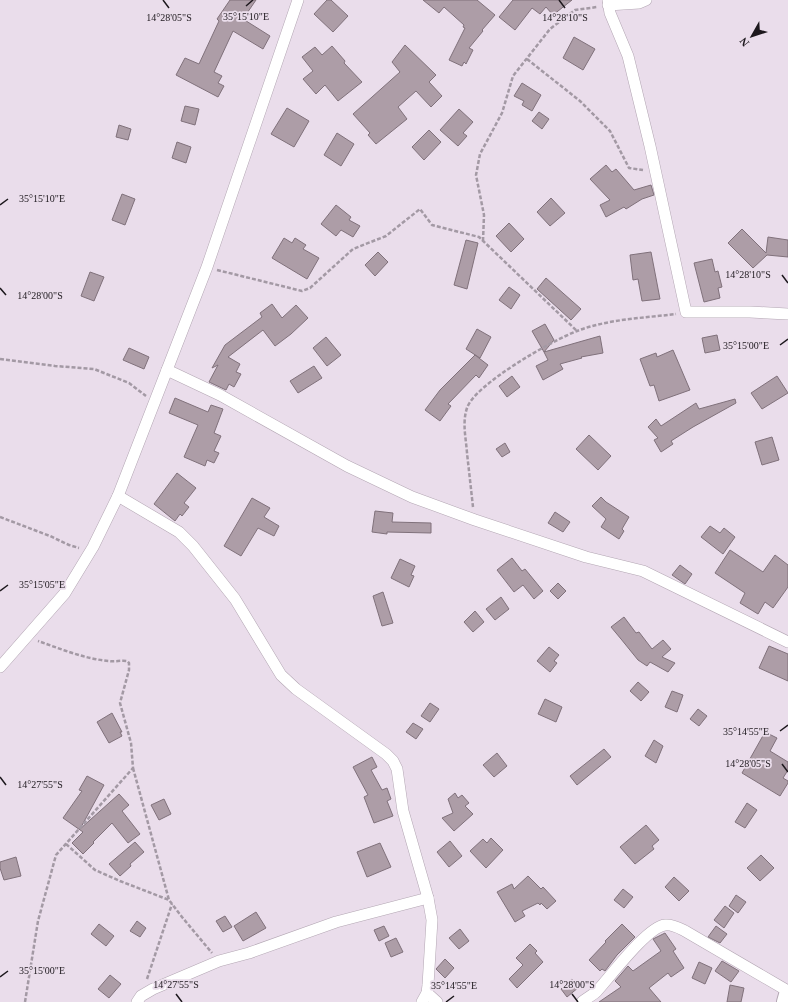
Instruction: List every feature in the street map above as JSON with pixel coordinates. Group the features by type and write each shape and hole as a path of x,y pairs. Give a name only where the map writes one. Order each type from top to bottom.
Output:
{"highway":[{"path":"786,1002 788,994"}],"street":[{"path":"0,667 65,593 91,551 118,496 207,267 298,0"},
{"path":"646,0 639,3 608,3 628,56 656,171 686,312 750,312 788,314"},
{"path":"167,370 220,395 353,469 412,497 475,520 586,557 643,571 788,642"},
{"path":"118,496 178,532 193,546 235,599 282,675 296,689 393,760 397,769 403,811 428,898 432,920 428,985 424,998 437,1002"},
{"path":"139,999 153,989 219,961 250,953 336,922 428,898"},
{"path":"582,1002 596,991 630,952 656,929 664,925 674,926 685,931 788,991"}],"path":[{"path":"484,242 484,215 476,175 480,154 502,113 514,76 550,29 575,10 608,3"},
{"path":"527,59 580,101 610,131 629,168 656,171"},
{"path":"207,267 302,291 310,288 353,249 386,236 420,209 432,225 479,237 577,330"},
{"path":"475,520 464,421 467,406 480,392 497,376 545,347 577,330 607,322 686,312"},
{"path":"0,359 94,369 129,383 154,403"},
{"path":"0,517 50,536 68,545 91,551"},
{"path":"26,637 82,655 108,661 127,661 129,663 129,670 120,703 131,743 133,768 169,900 219,961"},
{"path":"24,1002 38,921 53,861 58,851 66,844 133,768"},
{"path":"66,844 95,870 169,900"},
{"path":"139,999 172,904"}],"building":[{"path":"230,0 256,0 243,19 270,36 263,49 233,31 214,72 222,76 218,83 224,86 218,97 176,75 185,58 199,64 219,21 217,19"},
{"path":"327,0 331,0 348,16 333,32 314,14"},
{"path":"423,0 477,0 495,15 469,48 473,50 466,64 464,62 462,66 449,60 465,28 463,27 464,25 444,7 439,13"},
{"path":"513,0 572,0 553,15 546,7 540,14 532,8 515,30 499,17"},
{"path":"574,37 595,49 583,70 563,58"},
{"path":"405,45 436,75 429,82 442,96 431,107 416,91 398,107 407,119 376,144 368,135 370,133 353,114 400,72 392,62"},
{"path":"332,46 345,61 344,63 362,82 338,101 325,85 316,94 303,79 313,71 302,57 315,47 322,55"},
{"path":"522,83 541,95 532,111 522,105 524,101 514,96"},
{"path":"185,106 199,109 195,125 181,121"},
{"path":"287,108 309,121 294,147 271,134"},
{"path":"459,109 473,122 463,133 467,136 458,146 440,130"},
{"path":"539,112 549,119 542,129 532,121"},
{"path":"119,125 131,129 128,140 116,137"},
{"path":"429,130 441,142 424,160 412,147"},
{"path":"337,133 354,144 341,166 324,155"},
{"path":"177,142 191,147 186,163 172,158"},
{"path":"606,165 612,172 616,169 634,190 651,185 654,195 642,199 626,209 624,207 606,217 600,205 610,200 590,179"},
{"path":"122,194 135,199 125,225 112,220"},
{"path":"551,198 565,213 550,226 537,212"},
{"path":"336,205 351,217 349,220 360,226 353,237 341,230 336,236 321,224"},
{"path":"509,223 524,239 511,252 496,236"},
{"path":"742,229 766,253 768,237 788,240 788,257 767,255 753,268 728,243"},
{"path":"284,238 292,243 295,238 306,245 303,249 319,258 307,279 272,258"},
{"path":"466,240 478,243 467,289 454,285"},
{"path":"378,252 388,262 375,276 365,265"},
{"path":"651,252 660,299 642,301 638,279 633,280 630,255"},
{"path":"712,259 715,272 718,271 722,287 718,288 720,298 704,302 694,263"},
{"path":"90,272 104,277 94,301 81,296"},
{"path":"546,278 581,309 571,320 537,289"},
{"path":"509,287 520,295 511,309 499,300"},
{"path":"272,304 282,318 296,305 308,318 291,334 275,346 263,330 228,357 240,364 236,372 241,374 234,387 229,384 226,390 209,382 218,365 212,368 225,345 262,317 260,313"},
{"path":"545,324 554,340 544,352 532,331"},
{"path":"477,329 491,337 480,358 466,349"},
{"path":"717,335 720,350 705,353 702,338"},
{"path":"600,336 603,353 581,357 582,358 560,364 563,369 543,380 536,366 548,360 544,352"},
{"path":"326,337 341,355 327,366 313,348"},
{"path":"129,348 149,357 144,369 123,360"},
{"path":"673,350 690,390 659,401 654,385 650,386 640,359 656,353 657,357"},
{"path":"475,355 488,365 479,378 476,375 448,404 451,406 440,421 425,410 440,390"},
{"path":"314,366 322,378 298,393 290,381"},
{"path":"512,376 520,387 507,397 499,386"},
{"path":"777,376 788,393 762,409 751,393"},
{"path":"175,398 208,412 211,405 223,409 214,433 221,436 214,451 219,453 214,463 207,460 205,466 184,457 198,425 169,413"},
{"path":"735,399 736,403 671,441 673,444 661,452 654,440 658,438 648,427 656,419 661,426 696,403 699,409"},
{"path":"589,435 611,456 598,470 576,449"},
{"path":"772,437 779,460 762,465 755,442"},
{"path":"505,443 510,452 502,457 496,449"},
{"path":"177,473 196,488 184,503 189,507 182,516 180,514 175,521 154,504"},
{"path":"601,497 629,517 622,529 624,531 619,539 601,527 606,519 592,506"},
{"path":"252,498 270,508 264,517 279,526 274,536 258,528 241,556 224,546"},
{"path":"375,511 393,513 392,522 431,523 431,533 387,532 387,534 372,532"},
{"path":"555,512 570,522 563,532 548,523"},
{"path":"710,526 720,533 724,528 735,537 723,554 701,537"},
{"path":"730,550 763,572 775,555 788,565 788,587 773,608 765,602 758,614 740,603 745,593 715,573"},
{"path":"512,558 522,571 525,569 543,591 534,599 523,585 514,592 497,570"},
{"path":"400,559 415,566 411,575 414,576 409,587 391,578"},
{"path":"680,565 692,574 685,584 672,575"},
{"path":"558,583 566,591 558,599 550,591"},
{"path":"383,592 393,623 382,626 373,596"},
{"path":"501,597 509,609 495,620 486,609"},
{"path":"475,611 484,622 473,632 464,622"},
{"path":"624,617 636,633 639,632 652,649 663,640 671,649 662,657 675,663 668,672 650,662 647,666 638,660 611,627"},
{"path":"769,646 788,654 788,681 759,668"},
{"path":"549,647 559,655 554,661 557,663 550,672 537,661"},
{"path":"638,682 649,692 641,701 630,691"},
{"path":"672,691 683,695 677,712 665,707"},
{"path":"545,699 562,707 556,722 538,714"},
{"path":"430,703 439,709 430,722 421,716"},
{"path":"698,709 707,716 699,726 690,719"},
{"path":"112,713 122,732 120,732 122,736 109,743 97,722"},
{"path":"413,723 423,729 416,739 406,732"},
{"path":"765,732 777,738 770,751 788,762 788,770 783,778 788,781 788,783 780,796 742,773"},
{"path":"654,740 663,746 656,763 645,756"},
{"path":"604,749 611,757 577,785 570,776"},
{"path":"497,753 507,766 494,777 483,765"},
{"path":"372,757 377,767 371,770 382,790 387,788 391,799 387,801 393,816 374,823 364,797 368,795 353,767"},
{"path":"87,776 104,785 80,829 119,794 129,805 122,811 140,834 128,843 112,823 83,854 72,843 83,832 63,818 82,791 79,790"},
{"path":"455,793 458,798 462,795 469,803 465,806 473,814 454,831 442,818 453,813 448,799"},
{"path":"164,799 171,814 159,820 151,805"},
{"path":"747,803 757,810 745,828 735,822"},
{"path":"646,825 659,840 652,846 654,849 635,864 620,847"},
{"path":"491,838 503,850 486,868 470,851 483,839 487,843"},
{"path":"450,841 462,856 449,867 437,852"},
{"path":"135,842 144,852 130,864 131,866 120,876 109,864"},
{"path":"380,843 391,867 367,877 357,852"},
{"path":"761,855 774,868 760,881 747,868"},
{"path":"16,857 21,876 4,880 0,868 0,862"},
{"path":"528,876 541,889 543,887 556,901 547,909 541,903 540,905 538,903 522,911 525,916 515,922 497,892 512,884 514,889"},
{"path":"674,877 689,891 679,901 665,887"},
{"path":"623,889 633,897 624,908 614,900"},
{"path":"736,895 746,902 738,913 729,906"},
{"path":"725,906 734,913 724,928 714,920"},
{"path":"256,912 266,928 243,941 234,926"},
{"path":"225,916 232,927 223,932 216,921"},
{"path":"137,921 146,928 140,937 130,931"},
{"path":"99,924 114,936 106,946 91,934"},
{"path":"622,924 635,937 617,955 605,971 602,969 600,971 589,960"},
{"path":"384,926 389,936 379,941 374,930"},
{"path":"716,926 727,934 720,943 708,937"},
{"path":"460,929 469,941 459,949 449,938"},
{"path":"665,933 676,949 673,951 684,968 671,977 668,973 649,988 661,1002 599,1002 621,987 615,981 628,966 633,971 661,951 653,939"},
{"path":"396,938 403,952 391,957 385,943"},
{"path":"530,944 537,951 535,953 543,962 517,988 509,979 523,965 516,958"},
{"path":"445,959 454,968 445,978 436,969"},
{"path":"722,961 739,971 731,982 715,971"},
{"path":"699,962 712,968 705,984 692,978"},
{"path":"110,975 121,984 109,998 98,989"},
{"path":"572,979 579,987 567,997 561,989"},
{"path":"730,985 744,988 741,1002 727,1002"}]}
